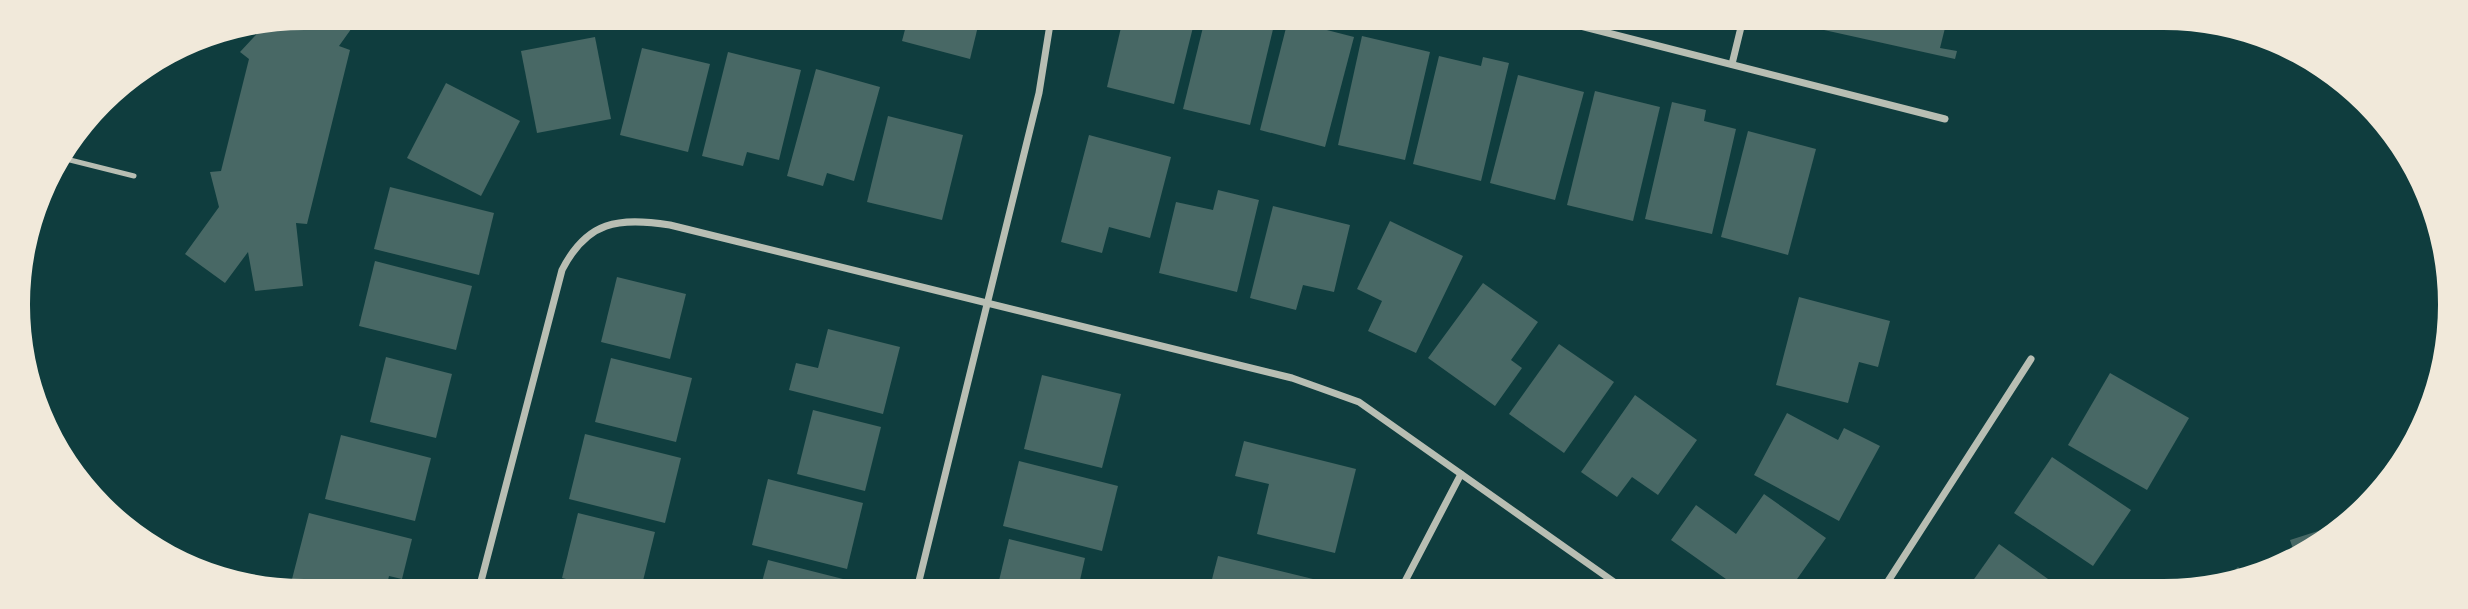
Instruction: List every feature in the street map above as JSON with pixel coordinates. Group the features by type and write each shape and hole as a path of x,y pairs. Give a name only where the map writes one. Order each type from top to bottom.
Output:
{"street":[{"path":"919,579 1040,93 1049,30"},
{"path":"1597,30 1945,119"},
{"path":"1732,64 1740,30"},
{"path":"482,579 562,270 573,249 595,229 618,223 645,221 1292,378 1359,402 1610,579"},
{"path":"1889,579 2031,359"},
{"path":"1406,579 1461,474"}],"lane":[{"path":"71,160 134,176"}],"building":[{"path":"287,30 350,30 339,46 350,50 307,224 296,223 303,286 255,291 248,252 225,283 185,254 219,207 210,172 221,171 249,59 240,52 257,34"},
{"path":"905,30 977,30 970,59 902,41"},
{"path":"1120,30 1192,30 1174,104 1107,87"},
{"path":"1202,30 1273,30 1250,125 1183,109"},
{"path":"1285,30 1327,30 1354,37 1325,147 1260,130"},
{"path":"1824,30 1944,30 1940,48 1957,51 1955,59"},
{"path":"1362,36 1430,52 1405,160 1338,145"},
{"path":"595,37 611,119 537,133 521,51"},
{"path":"642,48 710,64 688,152 620,135"},
{"path":"728,52 801,70 779,160 747,152 743,166 702,156"},
{"path":"1439,56 1481,66 1483,57 1509,63 1481,181 1413,164"},
{"path":"816,69 880,87 854,181 827,173 823,186 787,176"},
{"path":"1518,75 1584,92 1555,200 1490,183"},
{"path":"446,83 520,121 481,196 407,158"},
{"path":"1595,91 1660,107 1633,221 1567,205"},
{"path":"1672,102 1706,110 1704,121 1736,129 1712,234 1645,219"},
{"path":"888,116 963,135 942,220 867,202"},
{"path":"1748,131 1816,149 1788,255 1721,237"},
{"path":"1089,135 1171,157 1150,238 1109,227 1102,253 1061,242"},
{"path":"390,187 494,213 479,275 374,249"},
{"path":"1218,190 1259,200 1237,292 1159,273 1176,202 1213,210"},
{"path":"1273,206 1350,225 1334,292 1303,285 1296,310 1250,298"},
{"path":"1390,221 1463,256 1416,353 1368,331 1382,301 1357,289"},
{"path":"375,261 472,286 456,350 359,326"},
{"path":"617,277 686,294 670,359 601,342"},
{"path":"1483,283 1538,322 1511,360 1522,368 1495,406 1428,358"},
{"path":"1799,297 1890,321 1878,367 1859,362 1848,403 1776,385"},
{"path":"828,329 900,347 883,414 789,390 796,363 818,368"},
{"path":"1559,344 1614,382 1564,453 1509,414"},
{"path":"386,357 452,374 436,438 370,422"},
{"path":"611,358 692,378 676,442 595,422"},
{"path":"2110,373 2189,418 2147,490 2068,445"},
{"path":"1042,375 1121,394 1102,468 1024,449"},
{"path":"1635,395 1697,440 1658,495 1632,477 1617,497 1581,472"},
{"path":"813,410 881,427 865,491 797,474"},
{"path":"1787,413 1838,440 1844,428 1880,446 1839,521 1754,475"},
{"path":"585,434 681,458 665,523 569,499"},
{"path":"341,435 431,458 415,521 325,499"},
{"path":"1244,441 1356,469 1335,553 1257,534 1269,484 1235,476"},
{"path":"2052,457 2131,510 2093,566 2014,513"},
{"path":"1019,461 1118,486 1102,551 1003,526"},
{"path":"768,479 863,503 847,569 752,545"},
{"path":"1764,494 1826,538 1797,579 1726,579 1671,540 1696,505 1736,534"},
{"path":"309,513 412,539 402,579 389,576 388,579 292,579"},
{"path":"578,513 655,532 643,579 562,578"},
{"path":"2319,531 2292,547 2290,540"},
{"path":"1009,539 1085,558 1080,579 999,579"},
{"path":"1999,544 2048,579 1974,579"},
{"path":"1218,556 1313,579 1212,579"},
{"path":"768,560 843,579 763,579"}]}
